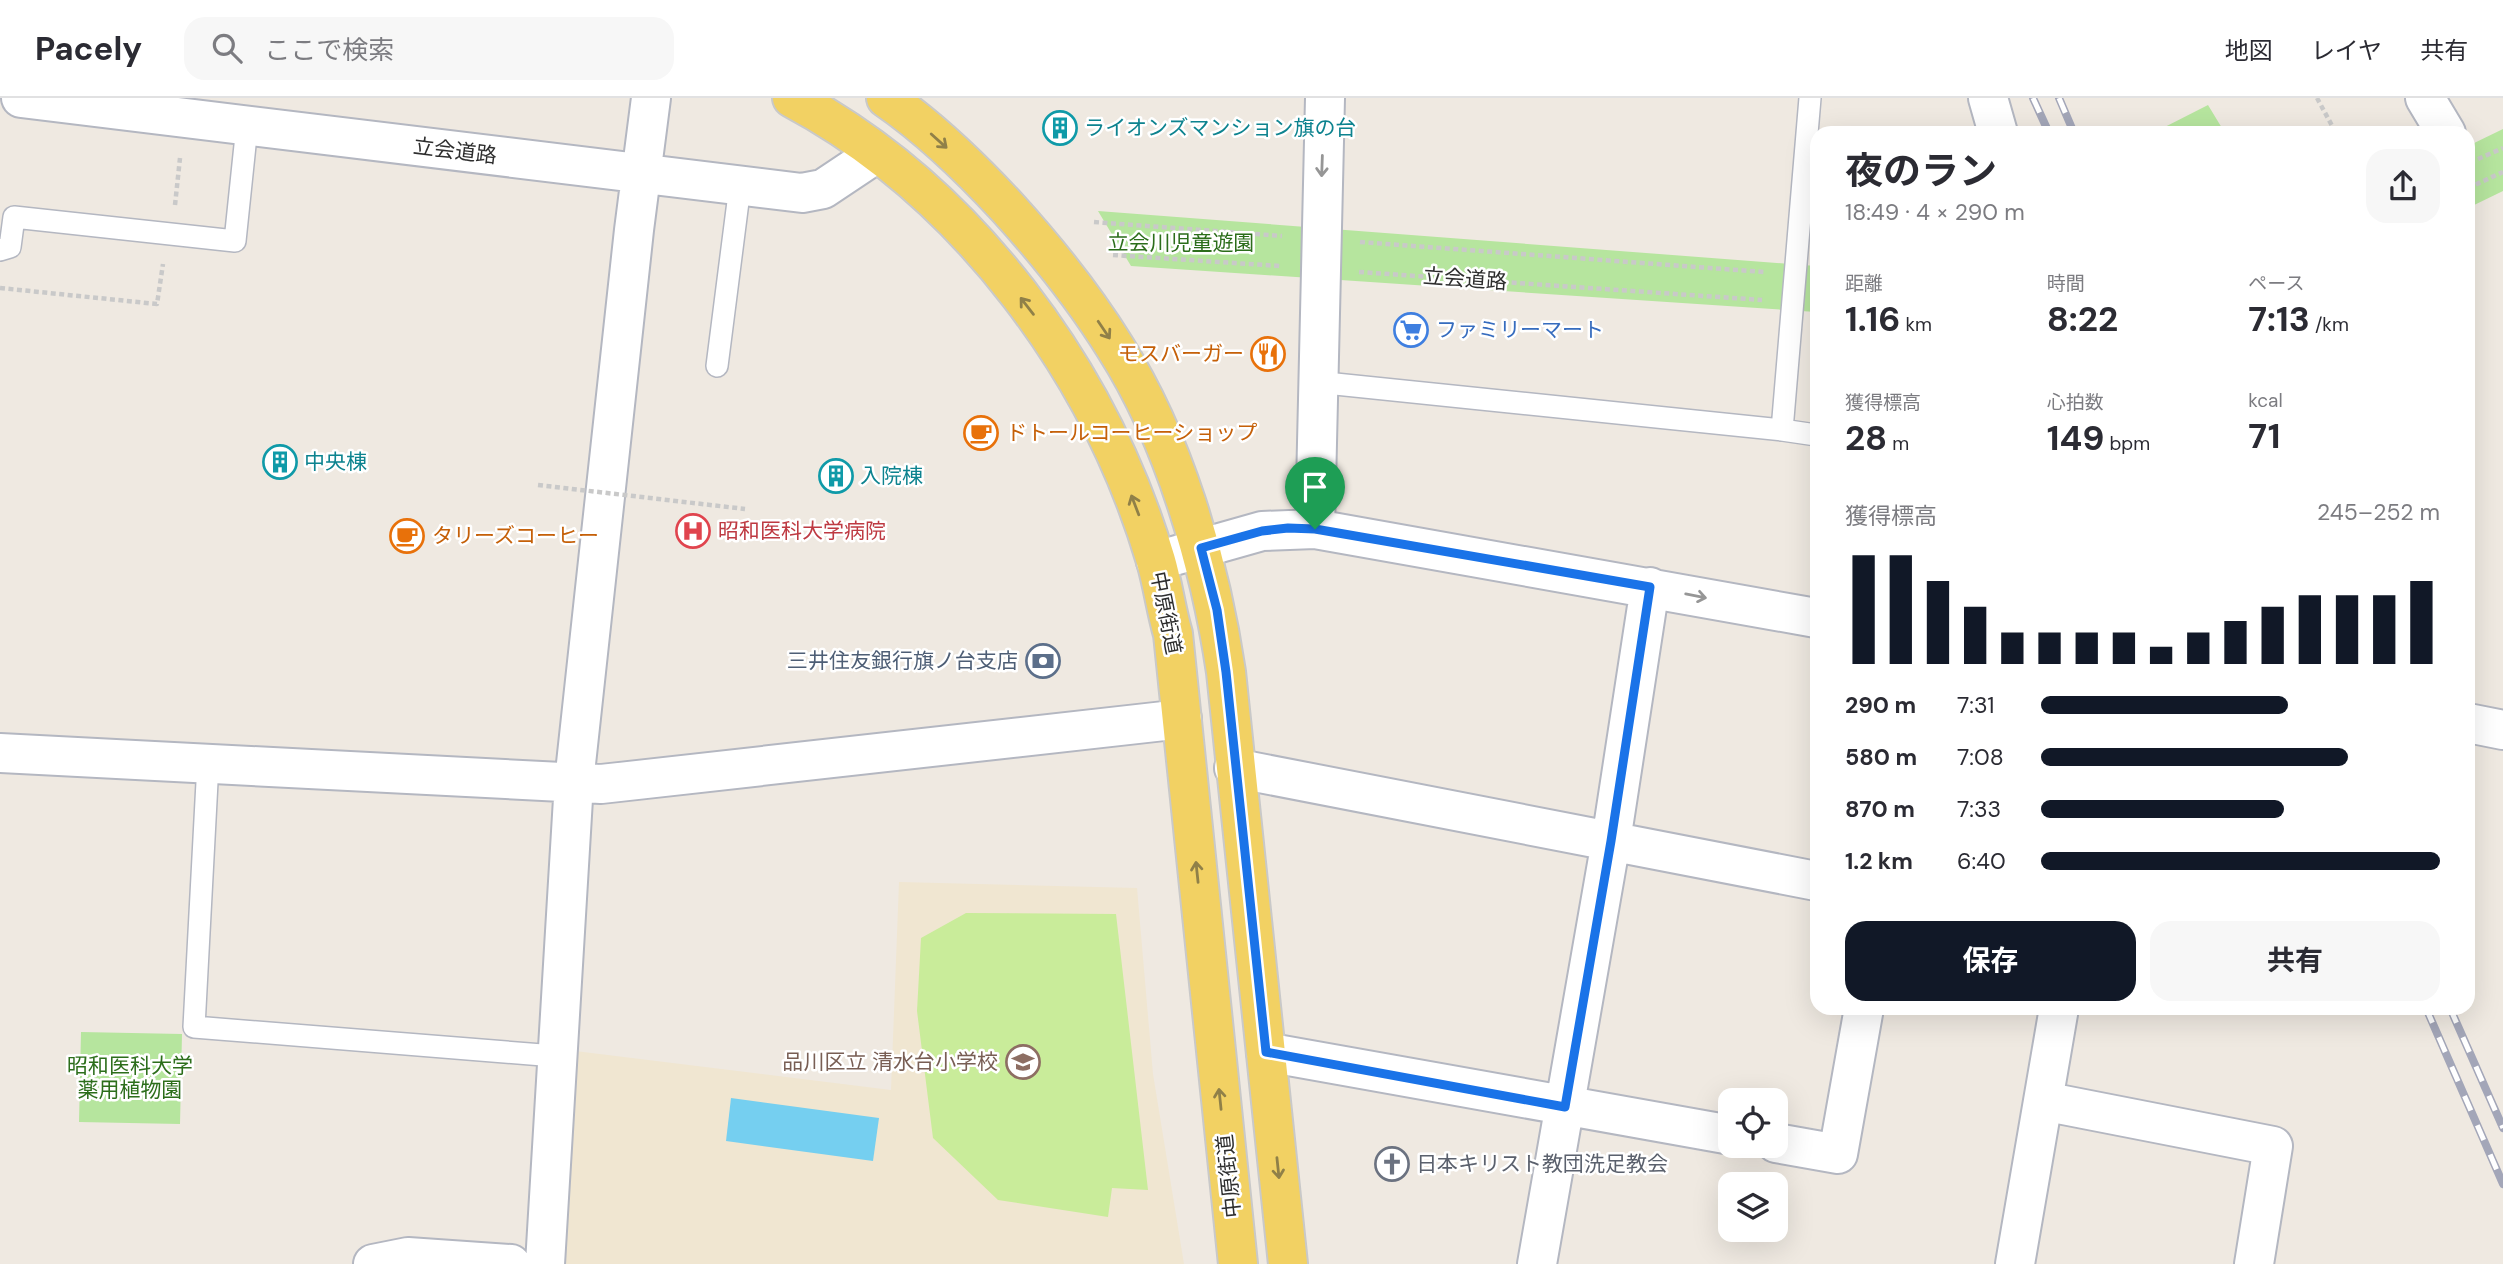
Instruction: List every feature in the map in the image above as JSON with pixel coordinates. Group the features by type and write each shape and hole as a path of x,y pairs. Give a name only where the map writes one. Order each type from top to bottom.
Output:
{"main road":[{"name":"中原街道","path":"792,98 906,175 989,257 1047,332 1112,449 1156,561 1173,634 1238,1264"},
{"path":"886,98 915,119 981,178 1042,247 1096,317 1117,349 1148,408 1201,548 1219,623 1288,1264"}],"street":[{"name":"立会道路","path":"21,98 802,193 823,189 877,153"},
{"path":"545,1264 555,1056 574,782 640,174 651,98"},
{"path":"1315,529 1316,382 1325,98"},
{"path":"1987,98 1996,126"},
{"path":"2425,98 2442,126"},
{"path":"1156,561 1262,531 1315,529 1810,617"},
{"path":"1537,1264 1611,841 1650,587"},
{"path":"0,753 615,782 1182,719"},
{"path":"2475,724 2503,730"},
{"path":"1234,768 1810,880"},
{"path":"1788,1145 1839,1154 1863,1015"},
{"path":"2015,1264 2058,1015"},
{"path":"1266,1052 1718,1133"},
{"path":"2043,1101 2273,1146 2254,1264"},
{"path":"396,1262 511,1264"}],"lane":[{"path":"1782,430 1810,98"},
{"path":"0,250 10,247 14,217 235,241 247,125"},
{"path":"717,366 740,186"},
{"path":"1316,382 1810,434"},
{"path":"208,763 194,1027 555,1056"}],"path":[{"path":"2317,98 2332,126"},
{"path":"2475,161 2503,148"},
{"path":"174,210 180,158"},
{"path":"2475,185 2503,172"},
{"path":"1094,222 1319,254"},
{"name":"立会道路","path":"1113,255 1319,254 1794,275"},
{"name":"立会道路","path":"1319,254 1792,302"},
{"path":"0,288 157,304 163,263 175,264"},
{"path":"538,485 746,509"}],"shaded area":[{"name":"品川区立 清水台小学校","path":"899,882 1137,888 1153,1074 1184,1264 567,1264 559,1258 567,1050 891,1090"}],"green space":[{"path":"2208,105 2221,126 2167,126"},
{"path":"2503,129 2503,191 2475,205 2475,143"},
{"name":"立会川児童遊園","path":"1098,211 1810,266 1810,312 1131,266"},
{"path":"966,913 1116,914 1148,1190 1112,1188 1108,1217 998,1200 933,1138 917,1011 921,938"},
{"name":"昭和医科大学 薬用植物園","path":"81,1032 182,1034 180,1124 79,1122"}],"water":[{"path":"731,1098 879,1118 873,1161 726,1141"}],"railway":[{"path":"2033,98 2046,126"},
{"path":"2059,98 2071,126"},
{"path":"2429,1015 2503,1184"},
{"path":"2453,1015 2503,1128"}],"place":[{"name":"ライオンズマンション旗の台","path":"1060,128"},
{"name":"ファミリーマート","path":"1411,330"},
{"name":"モスバーガー","path":"1268,354"},
{"name":"ドトールコーヒーショップ","path":"981,433"},
{"name":"中央棟","path":"280,462"},
{"name":"入院棟","path":"836,476"},
{"name":"昭和医科大学病院","path":"693,531"},
{"name":"タリーズコーヒー","path":"407,536"},
{"name":"三井住友銀行旗ノ台支店","path":"1043,661"},
{"name":"品川区立 清水台小学校","path":"1023,1062"},
{"name":"日本キリスト教団洗足教会","path":"1392,1164"}],"route":[{"path":"1315,529 1650,587 1611,841 1565,1107 1266,1052 1226,672 1217,610 1201,548 1262,531 1315,529"}]}
